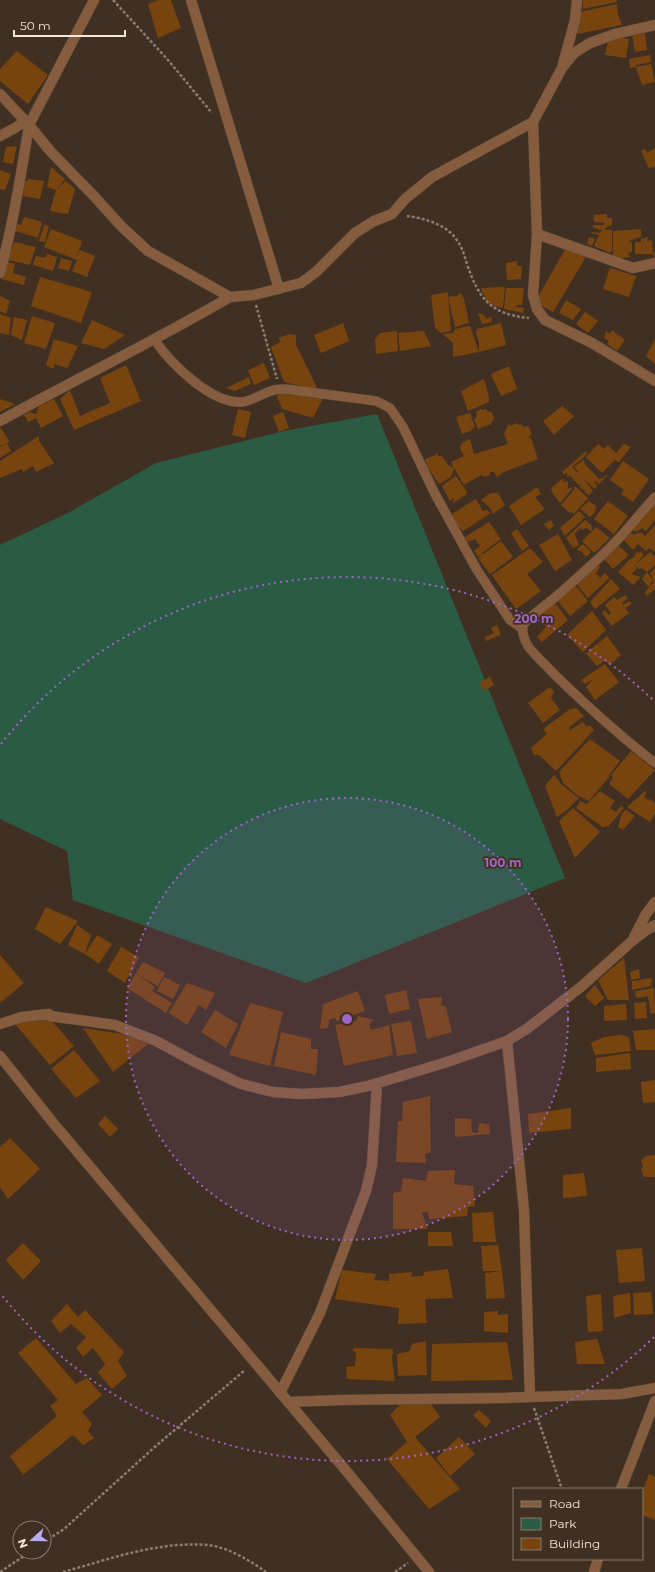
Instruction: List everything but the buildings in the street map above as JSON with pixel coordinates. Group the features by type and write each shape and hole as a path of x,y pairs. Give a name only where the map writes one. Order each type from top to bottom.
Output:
{"street":[{"path":"0,273 10,237 17,203 27,123 94,0"},
{"path":"191,0 279,289"},
{"path":"562,68 575,20 577,0"},
{"path":"655,26 614,34 590,43 574,53 562,68 533,122 537,234 533,295 537,309 545,320 592,343 655,382"},
{"path":"0,94 61,163 121,226 148,251 230,297"},
{"path":"0,421 193,319 230,297 254,295 301,283 316,272 355,233 374,221 392,214 405,199 432,177 446,168 480,152 533,122"},
{"path":"0,136 27,123"},
{"path":"537,234 633,268 655,263"},
{"path":"631,942 646,914 655,902"},
{"path":"0,1024 22,1017 49,1014 50,1016 115,1025 156,1040 195,1062 241,1084 273,1092 302,1094 339,1092 377,1083 447,1062 507,1041 528,1028 582,986 631,942 655,925"},
{"path":"507,1041 524,1210 530,1397"},
{"path":"0,1056 59,1130 429,1572"},
{"path":"280,1393 320,1313 366,1191 372,1165 377,1083"},
{"path":"288,1402 622,1394 655,1388"},
{"path":"621,1488 655,1401"},
{"path":"594,1572 598,1560"}],"lane":[{"path":"154,339 168,358 183,371 214,395 226,400 243,402 272,390 286,389 376,401 390,408 403,427 435,494 477,570 510,620 522,629 528,646 597,716 655,764"},
{"path":"522,629 526,620 547,605 622,536 655,497"}],"path":[{"path":"113,0 168,60 215,116"},
{"path":"392,214 410,216 432,222 450,232 456,238 462,249 476,288 487,303 506,313 518,317 545,320"},
{"path":"254,295 279,390"},
{"path":"52,1537 64,1529 157,1445 254,1362"},
{"path":"530,1397 562,1488"},
{"path":"63,1572 136,1551 183,1545 209,1545 238,1555 266,1572"},
{"path":"0,1572 18,1560"}],"green space":[{"path":"377,414 565,878 306,983 73,900 67,851 0,819 0,545 68,513 156,463 284,431"}]}
